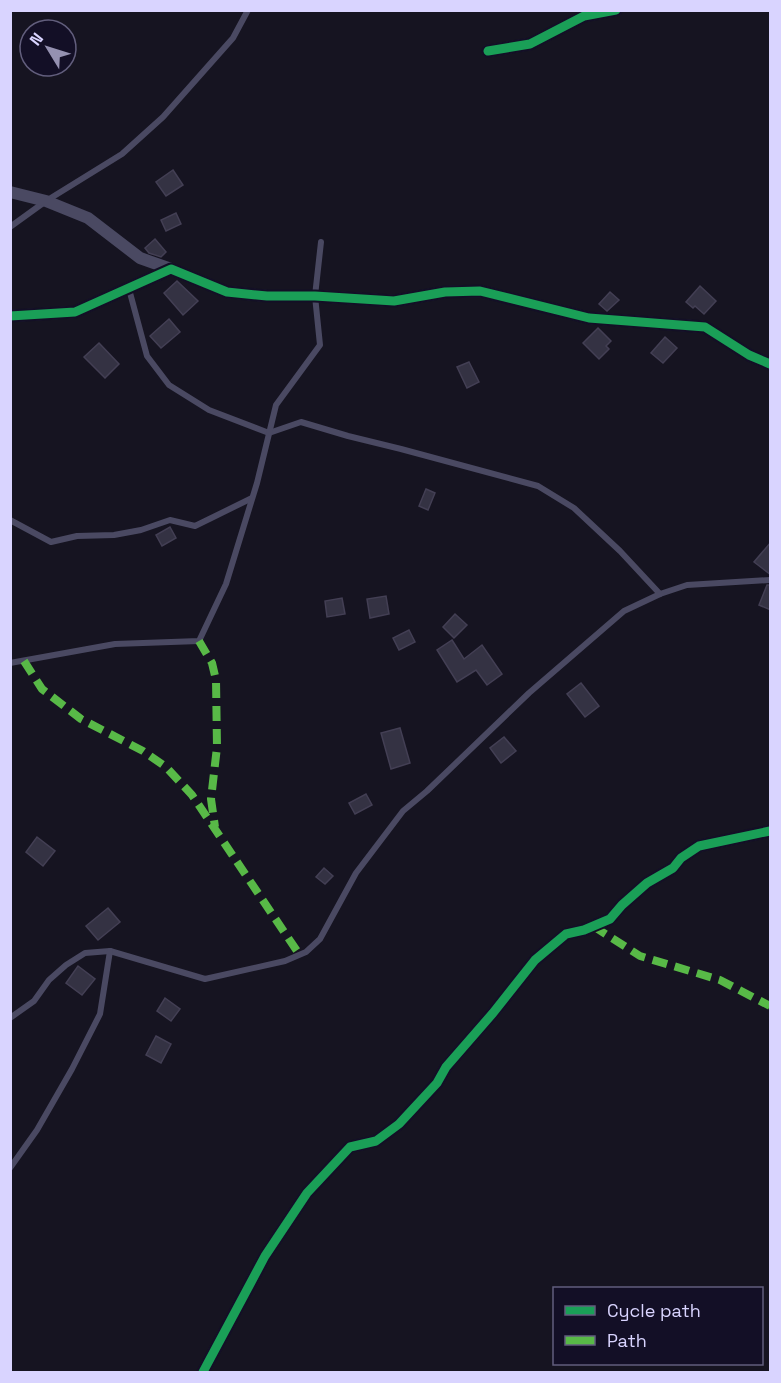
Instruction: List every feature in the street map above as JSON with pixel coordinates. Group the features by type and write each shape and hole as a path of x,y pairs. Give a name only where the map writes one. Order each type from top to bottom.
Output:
{"street":[{"path":"488,51 530,44 584,16 616,10"},
{"path":"10,192 46,201 88,218 140,258 227,292 267,296 315,296 394,301 445,292 480,291 589,318 705,327 749,355 771,364"},
{"path":"10,316 75,312 171,269"},
{"path":"203,1372 265,1256 308,1193 350,1147 376,1141 399,1124 436,1083 535,960 566,934 584,930 609,919 647,883 673,868 681,858 699,846 771,831"}],"lane":[{"path":"10,227 46,201 122,154 163,117 233,38 248,10"},
{"path":"10,663 115,644 199,642 226,584 252,498 276,405 320,345 315,296 321,242"},
{"path":"129,289 147,356 169,385 209,410 269,433 301,422 538,486 574,508 620,550 660,594"},
{"path":"10,520 51,542 77,536 114,535 141,530 170,520 195,526 252,498"},
{"path":"10,1018 34,1001 49,980 66,965 85,953 110,951 205,979 285,961 306,952 320,939 356,873 403,811 427,791 529,693 624,611 660,594 687,585 771,580"},
{"path":"10,1168 49,1109 100,1014 110,951"}],"building":[{"path":"173,170 183,185 166,196 156,182"},
{"path":"176,213 181,224 166,231 161,220"},
{"path":"155,239 166,252 161,257 149,253 145,248"},
{"path":"177,281 198,301 183,315 164,293"},
{"path":"700,286 716,301 704,314 686,302"},
{"path":"610,292 619,300 607,311 599,304"},
{"path":"169,319 180,332 161,348 150,336"},
{"path":"598,328 611,341 606,346 609,349 599,359 583,343"},
{"path":"665,337 677,348 663,363 651,353"},
{"path":"99,343 119,364 105,378 84,357"},
{"path":"469,362 479,382 467,388 457,367"},
{"path":"426,489 435,493 428,510 419,506"},
{"path":"170,527 176,538 162,546 156,535"},
{"path":"771,542 771,575 754,562"},
{"path":"767,585 771,585 771,610 759,605"},
{"path":"386,596 389,614 370,618 367,599"},
{"path":"342,598 345,614 327,617 325,601"},
{"path":"455,614 467,625 454,638 443,627"},
{"path":"409,630 415,642 399,650 393,638"},
{"path":"452,640 464,659 482,645 502,674 487,685 476,670 457,682 437,650"},
{"path":"581,683 599,706 585,717 567,694"},
{"path":"400,728 410,763 391,769 381,733"},
{"path":"504,737 516,751 501,763 490,748"},
{"path":"366,794 372,805 355,814 349,803"},
{"path":"37,837 55,851 43,866 26,852"},
{"path":"324,868 333,876 325,884 316,877"},
{"path":"108,908 120,922 98,940 86,926"},
{"path":"78,966 95,979 82,995 66,983"},
{"path":"165,998 180,1009 171,1021 157,1011"},
{"path":"156,1036 171,1044 161,1063 146,1055"}],"marked path":[{"path":"199,641 212,663 216,680 217,747 211,799 215,827"},
{"path":"24,661 42,689 81,719 143,751 166,767 192,795 299,954"},
{"path":"593,926 640,956 720,980 770,1006"}],"cycle path":[{"path":"488,51 530,44 584,16 616,10"},
{"path":"10,316 75,312 171,269 227,292 267,296 315,296 394,301 445,292 480,291 589,318 705,327 749,355 770,364"},
{"path":"203,1372 265,1256 307,1193 350,1147 376,1141 399,1124 437,1083 446,1067 535,960 566,934 584,930 610,919 647,883 673,868 681,858 699,846 770,831"}]}
